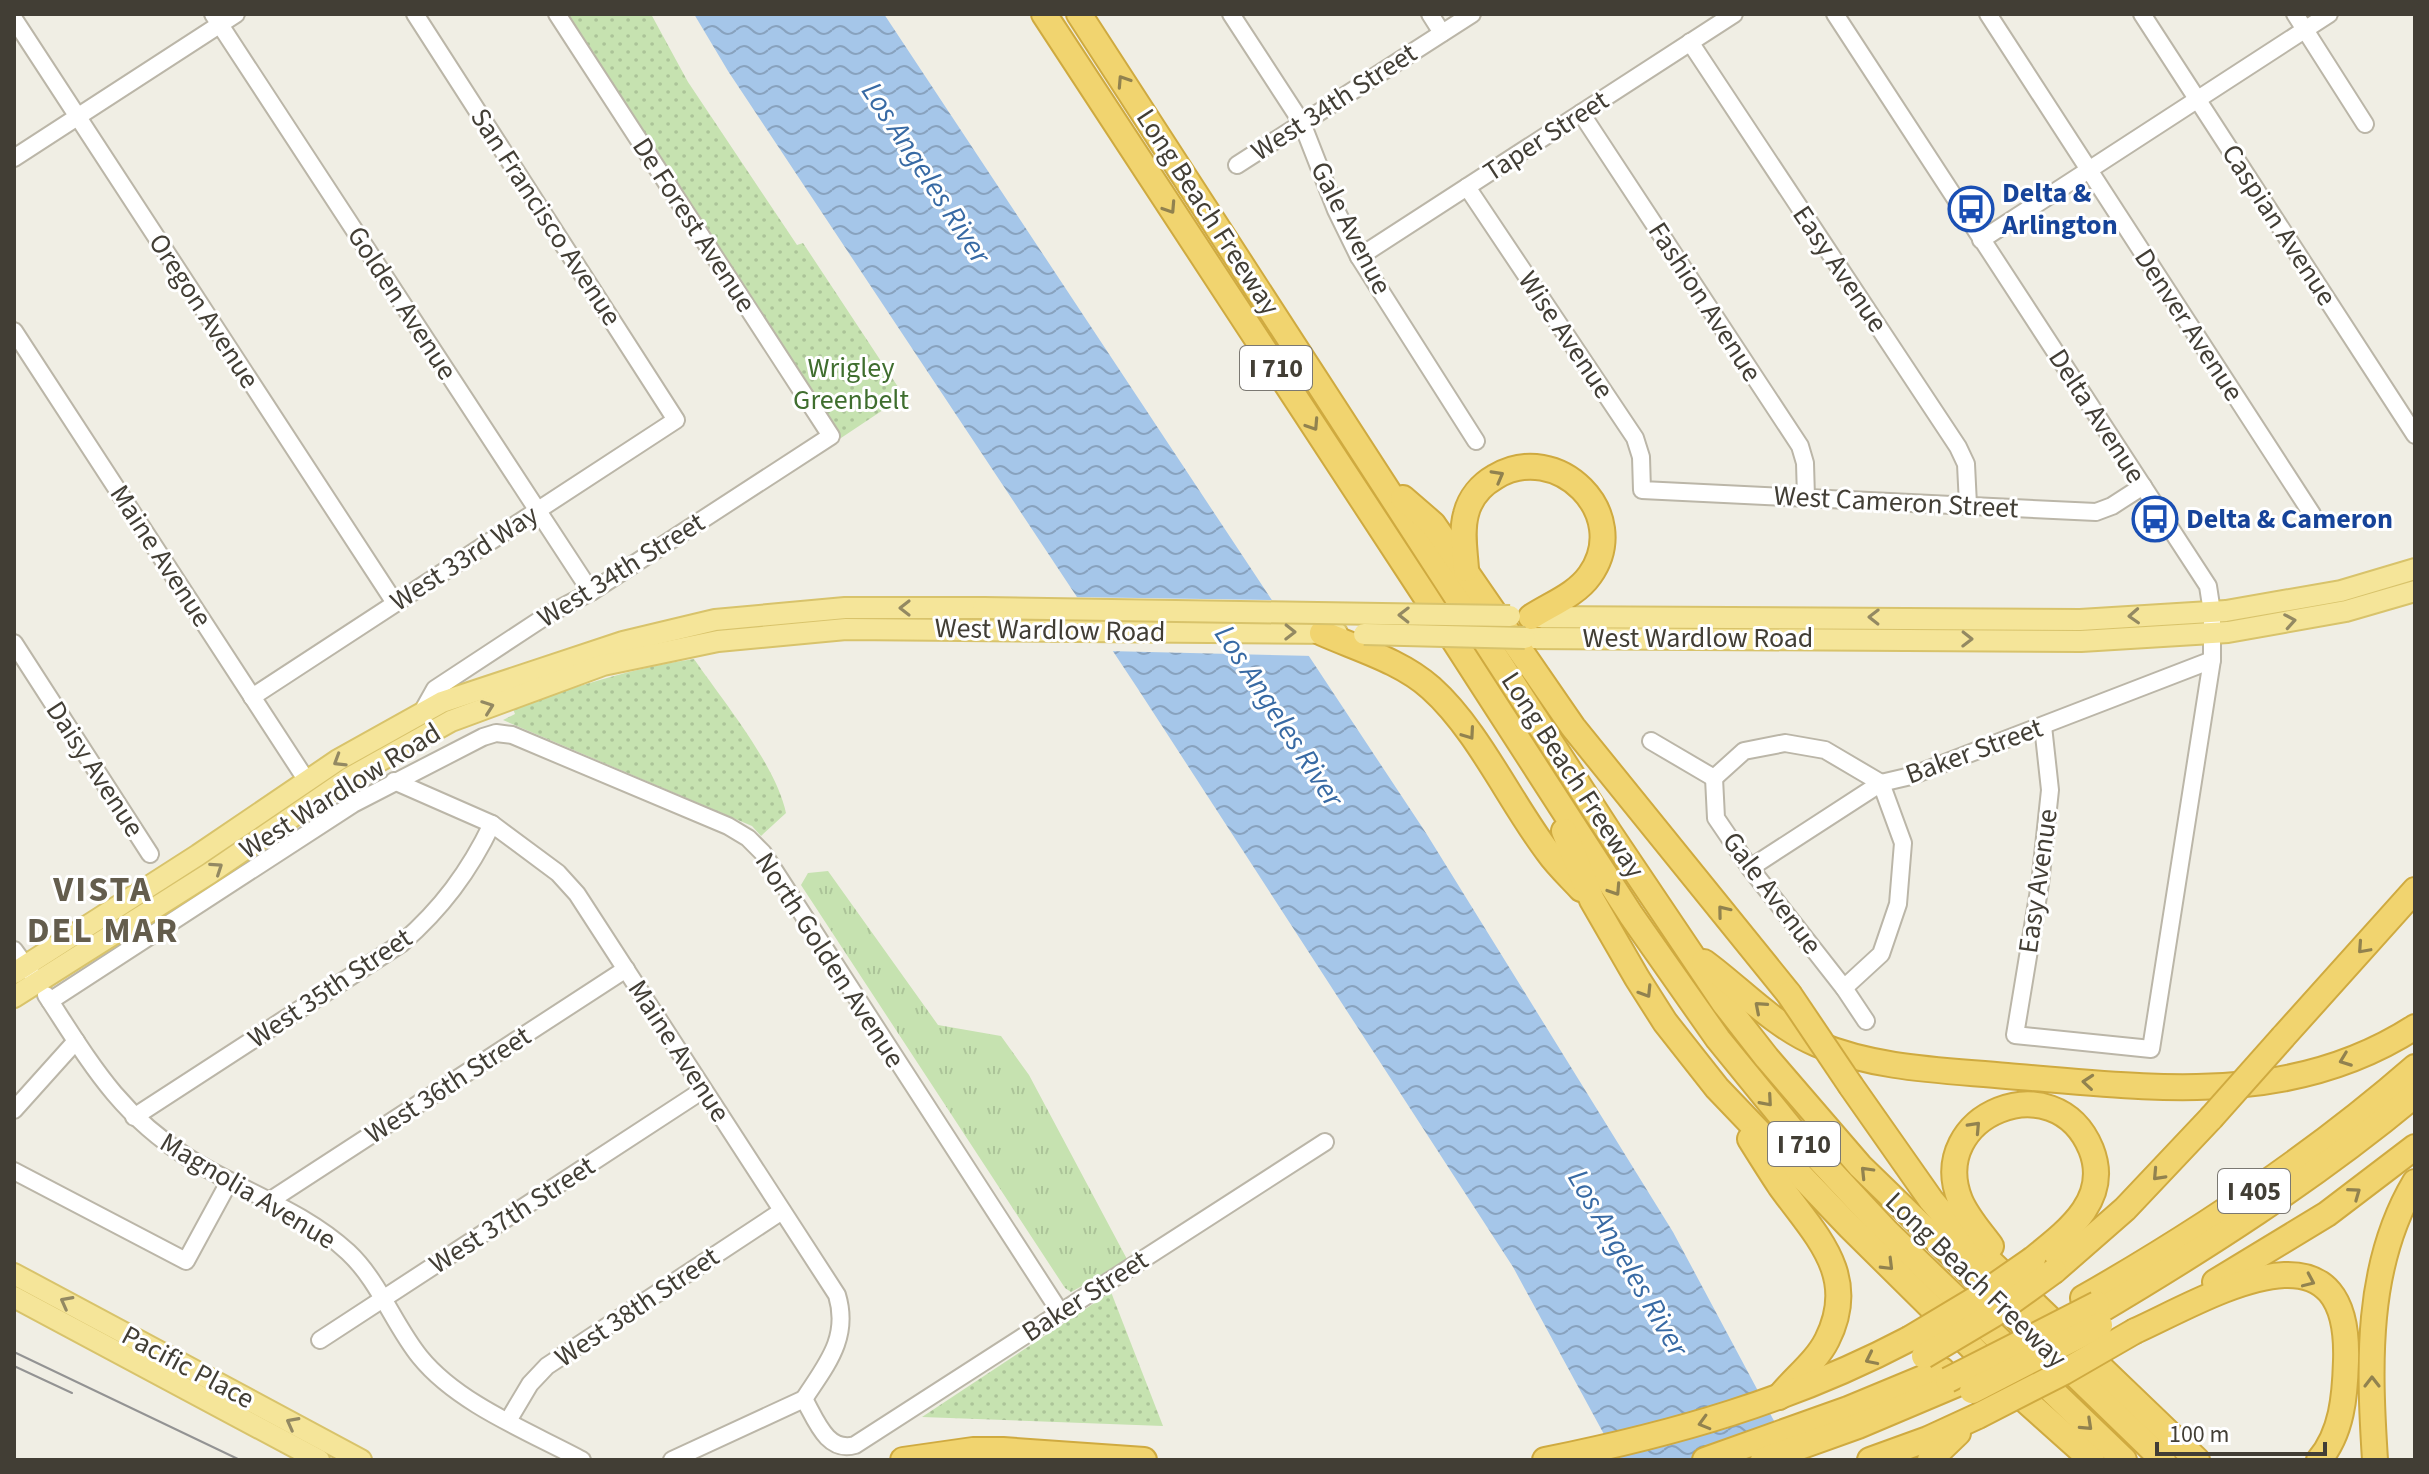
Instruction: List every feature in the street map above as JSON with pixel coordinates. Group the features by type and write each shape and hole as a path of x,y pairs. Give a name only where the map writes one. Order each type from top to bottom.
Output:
{"highway":[{"name":"Long Beach Freeway","path":"1044,14 1669,971 1758,1091 1833,1177 1887,1232 2124,1460"},
{"name":"Long Beach Freeway","path":"1079,14 1609,832 1724,1003 1860,1166 2163,1460"},
{"path":"1466,569 1466,512 1477,491 1487,481 1519,466 1547,468 1580,486 1597,509 1602,535 1601,550 1591,574 1563,599 1522,624"},
{"path":"1382,481 1433,524 1573,727 1789,994 1931,1200 1953,1226 2197,1460"},
{"path":"1322,633 1391,662 1417,677 1448,705 1549,854 1592,900"},
{"path":"1543,777 1592,900 1665,1022 1717,1088 1840,1217 2026,1401 2092,1460"},
{"path":"1545,1460 1671,1433 1778,1399 1832,1377 1943,1370 2044,1265 2125,1209 2211,1118 2415,890"},
{"path":"1691,954 1734,984 1767,1014 1813,1043 1854,1058 1908,1068 2164,1089 2220,1088 2272,1081 2316,1070 2382,1045 2415,1027"},
{"name":"I 405","path":"1803,1460 1862,1435 1943,1370 2093,1311 2149,1259 2247,1196 2332,1134 2415,1067"},
{"path":"2093,1311 2319,1161 2415,1084"},
{"path":"1717,1088 1780,1186 1827,1249 1838,1293 1832,1325 1820,1351 1778,1399"},
{"path":"2093,1311 2218,1238 2284,1194 2415,1095"},
{"path":"2032,1303 1965,1210 1959,1199 1955,1176 1958,1152 1969,1132 1995,1110 2020,1104 2050,1108 2071,1121 2087,1140 2096,1168 2093,1192 2083,1214 2044,1265"},
{"name":"I 405","path":"1862,1435 1886,1393 2093,1311 2280,1212 2415,1109"},
{"path":"1930,1460 1978,1416 2135,1331 2327,1214 2415,1147"},
{"path":"2375,1460 2372,1355 2379,1275 2396,1218 2415,1182"},
{"path":"2135,1331 2255,1278 2271,1274 2292,1274 2321,1286 2342,1314 2346,1339 2339,1422 2319,1460"},
{"path":"2026,1401 2075,1460"},
{"path":"1740,1460 1862,1435 1978,1416"},
{"path":"1763,1460 1862,1435"},
{"name":"I 405","path":"1705,1460 1862,1435"},
{"path":"903,1460 973,1450 1003,1450 1144,1460"}],"main road":[{"name":"West Wardlow Road","path":"23,968 210,873 349,778 451,721 603,665 718,641 983,618 1522,624 2080,620 2212,612 2341,591 2415,569"},
{"name":"West Wardlow Road","path":"14,997 23,968 338,760 442,702 623,642 715,620 845,608 983,618 1322,633 1522,624 2081,641 2213,633 2346,611 2415,591"},
{"name":"Pacific Place","path":"14,1274 361,1460"},
{"name":"Pacific Place","path":"14,1297 319,1460"}],"street":[{"path":"14,158 78,117 216,19 236,14"},
{"name":"San Francisco Avenue","path":"415,14 676,420"},
{"name":"De Forest Avenue","path":"557,14 831,436"},
{"name":"Gale Avenue","path":"1231,14 1302,123 1336,210 1359,257 1476,441"},
{"path":"1430,14 1442,33"},
{"name":"West 34th Street","path":"1237,165 1472,14"},
{"name":"Taper Street","path":"1359,257 1734,14"},
{"name":"Delta Avenue","path":"1835,14 2208,586 2212,612 2212,660 2151,1049 2015,1035"},
{"name":"Denver Avenue","path":"1988,14 2312,514"},
{"name":"Caspian Avenue","path":"2142,14 2415,435"},
{"path":"2295,14 2365,124"},
{"path":"1981,240 2329,14"},
{"name":"Oregon Avenue","path":"14,19 395,603"},
{"name":"Golden Avenue","path":"216,19 591,592"},
{"name":"Easy Avenue","path":"1690,42 1958,447 1966,464 1968,505"},
{"name":"Fashion Avenue","path":"1581,113 1800,446 1805,463 1806,498"},
{"name":"Wise Avenue","path":"1467,187 1635,438 1641,457 1642,490"},
{"name":"Maine Avenue","path":"14,331 307,781"},
{"name":"West 33rd Way","path":"252,697 676,420"},
{"name":"West 34th Street","path":"421,714 435,689 831,436"},
{"name":"West Cameron Street","path":"1642,490 2096,512 2112,506 2143,486"},
{"name":"Daisy Avenue","path":"14,643 150,854"},
{"name":"Baker Street","path":"1750,868 1881,783 1911,776 2212,660"},
{"name":"Easy Avenue","path":"2015,1035 2040,884 2050,790 2043,726"},
{"name":"West Wardlow Road","path":"50,1001 353,804 456,749 496,733"},
{"name":"North Golden Avenue","path":"496,733 512,735 728,826 748,838 763,853 1060,1312"},
{"path":"1651,741 1714,778 1744,751 1785,743 1825,750 1881,783 1903,843 1898,904 1881,954 1844,988"},
{"name":"Gale Avenue","path":"1714,778 1716,818 1866,1021"},
{"name":"Maine Avenue","path":"394,781 492,824 547,865 577,894 837,1295 842,1311 842,1329 835,1347 804,1399"},
{"name":"West 35th Street","path":"134,1117 402,943 431,917 456,887 492,824"},
{"name":"Magnolia Avenue","path":"23,968 50,1001 94,1069 134,1117 189,1158 315,1226 350,1254 419,1356 436,1375 456,1391 582,1460"},
{"name":"West 36th Street","path":"271,1200 626,969"},
{"path":"14,1110 76,1041"},
{"name":"West 37th Street","path":"320,1340 703,1090"},
{"name":"Baker Street","path":"804,1399 828,1439 836,1446 844,1448 864,1440 1325,1142"},
{"path":"14,1171 186,1261 229,1182"},
{"name":"West 38th Street","path":"508,1421 530,1384 547,1366 782,1211"},
{"path":"672,1460 804,1399"}],"green space":[{"name":"Wrigley Greenbelt","path":"568,14 651,14 688,82 797,245 803,243 904,396 841,438"},
{"path":"694,659 760,754 780,794 786,813 761,836 752,826 503,720 515,714 513,709 580,686"},
{"path":"828,871 938,1025 1001,1036 1029,1075 1128,1261 1071,1292 1065,1288 801,885 808,873"},
{"path":"1111,1292 1163,1426 922,1417"}],"water":[{"name":"Los Angeles River","path":"694,14 884,14 1426,833 1673,1232 1795,1460 1618,1460 1513,1267 1138,689 728,71"}],"pier":[{"path":"1072,597 1278,600 1314,656 1108,651"}],"tram line":[{"path":"14,1352 240,1460"},
{"path":"14,1366 72,1393"}],"place":[{"name":"Delta & Arlington","path":"1971,209"},
{"name":"Delta & Cameron","path":"2155,519"}],"district":[{"name":"VISTA DEL MAR","path":"103,910"}]}
